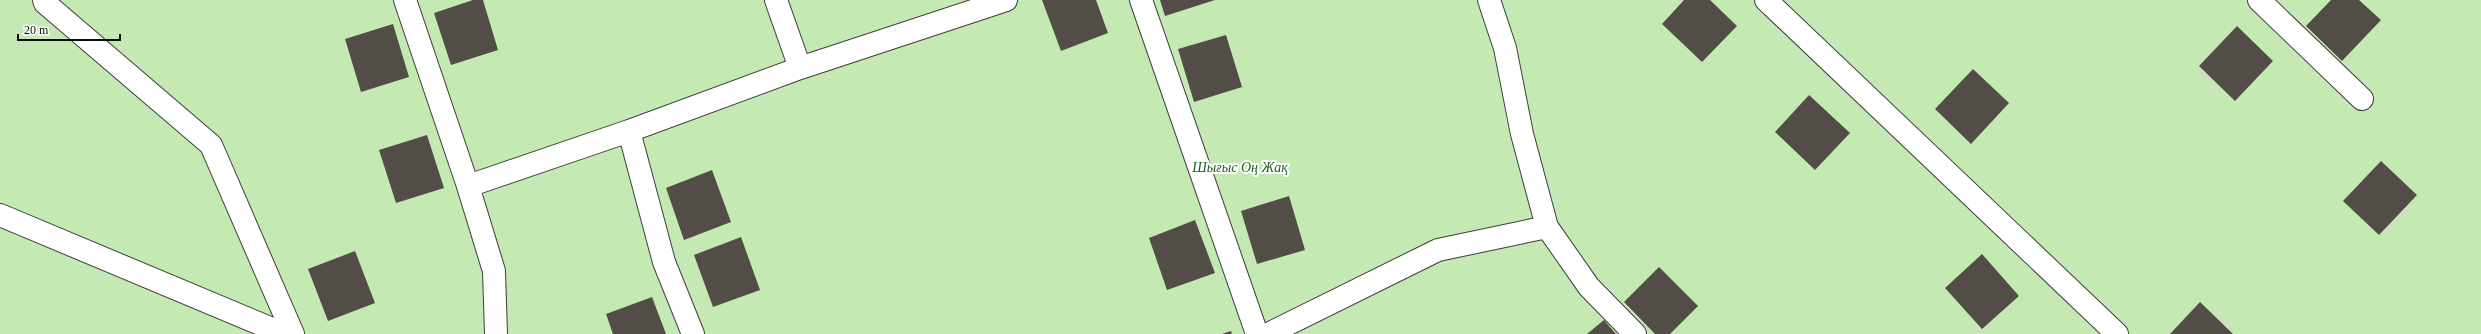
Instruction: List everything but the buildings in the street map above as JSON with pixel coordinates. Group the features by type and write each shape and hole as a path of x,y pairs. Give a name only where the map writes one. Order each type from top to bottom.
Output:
{"lane":[{"path":"405,0 468,186 494,270 496,334"},
{"path":"776,0 800,68"},
{"path":"468,186 629,131 800,68 1006,0"},
{"path":"1141,0 1257,334"},
{"path":"1490,0 1505,48 1522,134 1547,227 1589,287 1635,334"},
{"path":"1766,0 2117,334"},
{"path":"2259,0 2362,99"},
{"path":"48,1 211,145 293,334"},
{"path":"629,131 664,262 693,334"},
{"path":"0,215 284,334"},
{"path":"1268,334 1438,250 1547,227"}],"green space":[{"name":"Шығыс Оң Жақ","path":"0,0 2481,0 2481,334 0,334"}]}
